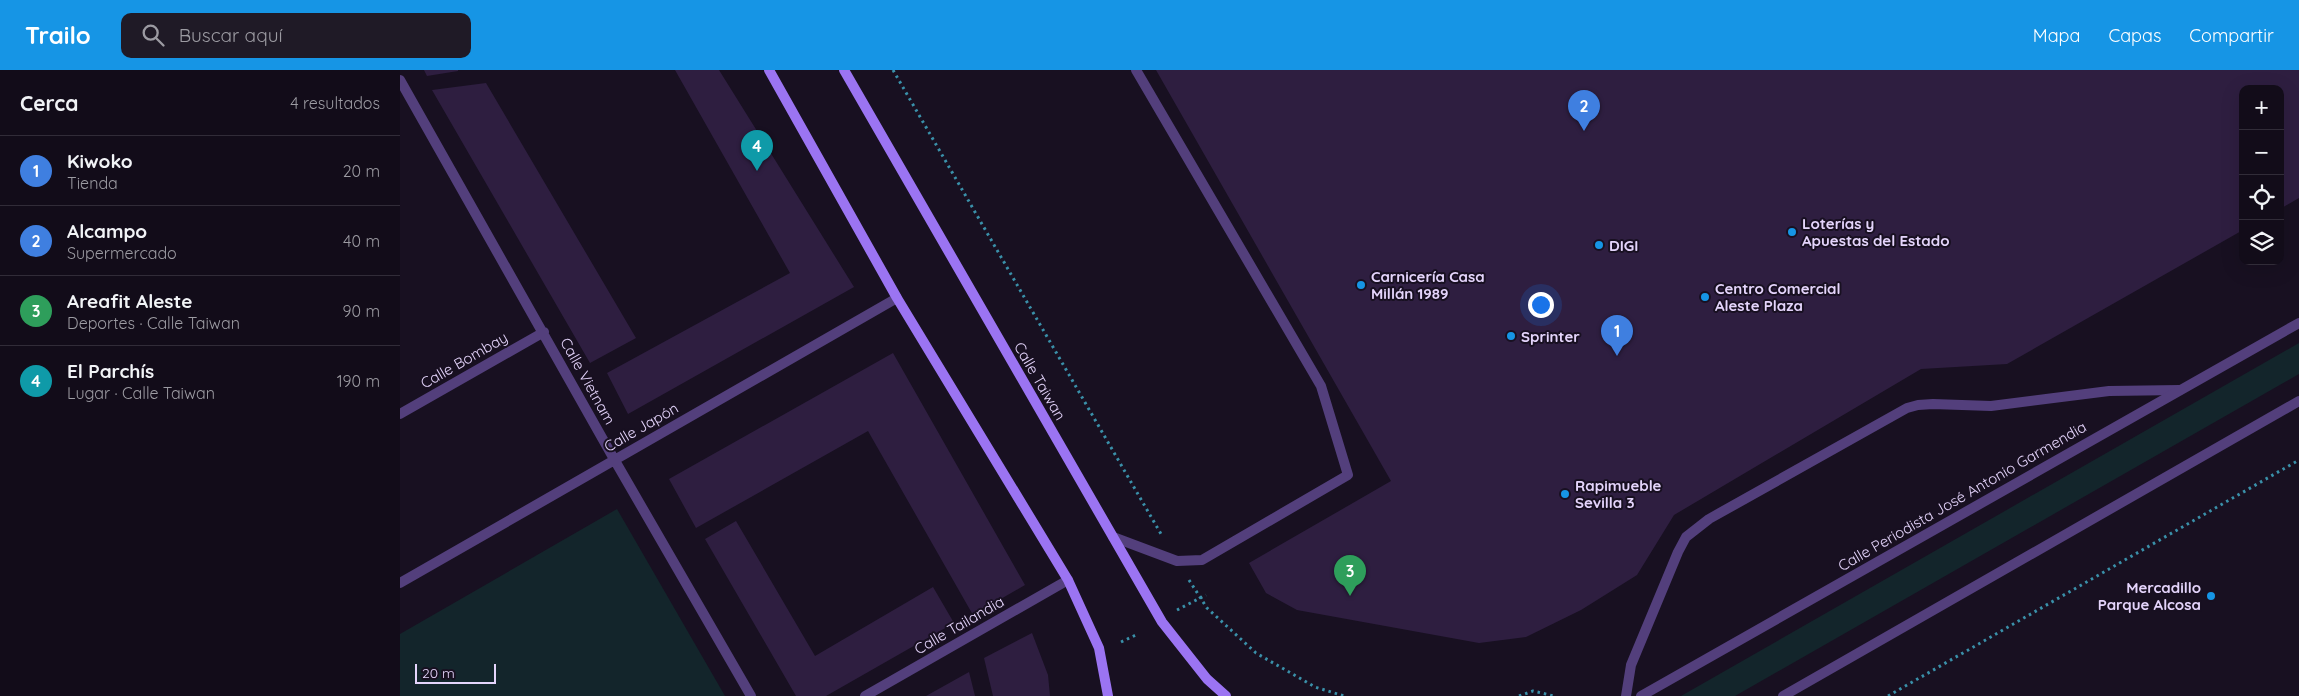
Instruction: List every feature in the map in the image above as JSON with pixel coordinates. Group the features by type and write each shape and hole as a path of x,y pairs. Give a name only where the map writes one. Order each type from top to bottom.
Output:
{"street":[{"path":"769,70 897,298 1068,580 1099,648 1108,696"},
{"name":"Calle Taiwan","path":"844,70 1162,622 1207,679 1226,696"},
{"path":"1113,537 1177,562 1202,560 1348,475 1321,386 1136,70"},
{"name":"Calle Vietnam","path":"400,80 614,459 751,696"},
{"name":"Calle Japón","path":"400,583 897,298"},
{"name":"Calle Periodista José Antonio Garmendia","path":"1641,696 2299,323"},
{"name":"Calle Bombay","path":"400,414 544,332"},
{"path":"1626,696 1631,665 1667,576 1686,537 1698,526 1758,490 1898,413 1918,405 1991,406 2109,391 2180,390"},
{"path":"1783,696 2299,401"},
{"name":"Calle Tailandia","path":"865,696 1068,580"}],"path":[{"path":"893,70 1177,562 1207,608 1256,653 1315,687 1344,696"},
{"path":"1888,696 2299,460"},
{"path":"1177,610 1206,594"},
{"path":"1121,642 1136,635"},
{"path":"1519,696 1534,692 1554,696"}],"shaded area":[{"path":"2299,343 2299,374 1735,696 1681,696"},
{"path":"617,509 725,696 400,696 400,634"}],"building":[{"path":"424,70 458,70 458,71 427,76"},
{"path":"675,70 719,70 854,287 628,414 607,373 790,273"},
{"name":"Centro Comercial Aleste Plaza","path":"1156,70 2299,70 2299,198 2284,207 2284,85 2239,85 2239,232 2007,364 1921,369 1674,515 1637,575 1581,610 1526,637 1479,643 1297,610 1266,593 1249,563 1391,481"},
{"path":"486,83 636,338 590,363 432,90"},
{"path":"893,353 1025,585 973,615 868,431 696,528 669,479"},
{"path":"736,521 815,656 933,587 954,623 826,696 796,696 705,539"},
{"path":"1032,633 1048,675 1050,696 993,696 984,658"},
{"path":"969,672 975,696 926,696"}],"place":[{"name":"Alcampo","path":"1584,131"},
{"name":"El Parchís","path":"757,171"},
{"name":"Loterías y Apuestas del Estado","path":"1792,232"},
{"name":"DIGI","path":"1599,245"},
{"name":"Carnicería Casa Millán 1989","path":"1361,285"},
{"name":"Centro Comercial Aleste Plaza","path":"1705,297"},
{"name":"Sprinter","path":"1511,336"},
{"name":"Kiwoko","path":"1617,356"},
{"name":"Rapimueble Sevilla 3","path":"1565,494"},
{"name":"Areafit Aleste","path":"1350,596"},
{"name":"Mercadillo Parque Alcosa","path":"2211,596"}]}
